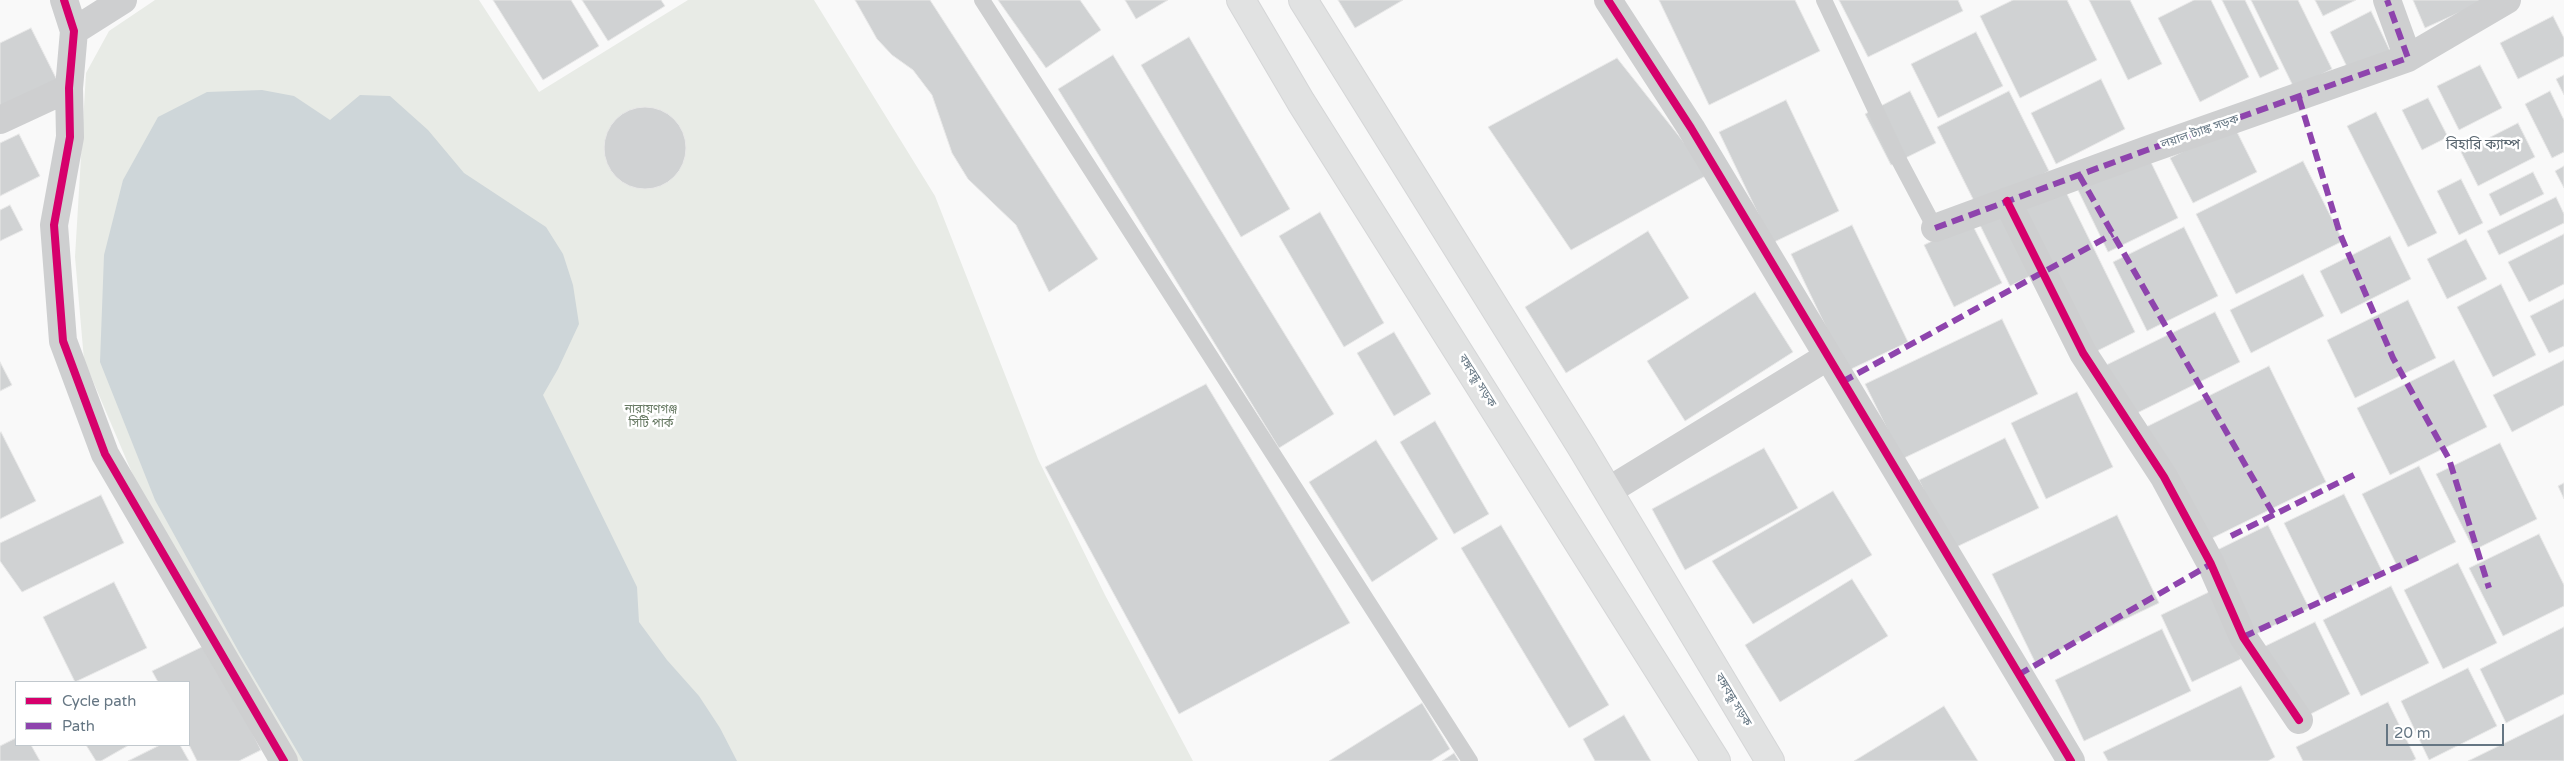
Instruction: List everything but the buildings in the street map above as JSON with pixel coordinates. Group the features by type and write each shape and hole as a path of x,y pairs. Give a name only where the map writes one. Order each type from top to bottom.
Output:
{"main road":[{"name":"বঙ্গবন্ধু সড়ক","path":"1240,0 1301,102 1716,761"},
{"name":"বঙ্গবন্ধু সড়ক","path":"1304,0 1608,491 1770,761"}],"street":[{"path":"64,0 74,32 69,88 70,137 54,225 63,341 105,454 284,761"},
{"path":"74,32 123,0"},
{"path":"1608,0 1691,128 2070,761"},
{"path":"2387,0 2408,58"},
{"name":"লয়াল ট্যাঙ্ক সড়ক","path":"1935,228 2408,58 2508,0"},
{"path":"0,120 69,88"},
{"path":"2007,201 2083,353 2169,485 2211,564 2243,638 2299,720"},
{"path":"1608,491 1827,357"}],"lane":[{"path":"982,0 1470,761"},
{"path":"1824,0 1900,162 1935,228"}],"green space":[{"name":"নারায়ণগঞ্জ সিটি পার্ক","path":"155,0 479,0 539,92 688,0 814,0 935,196 1038,459 1105,595 1193,761 288,761 161,541 84,360 75,257 86,73 109,31"}],"shaded area":[{"path":"262,90 294,96 330,120 360,95 390,96 428,130 464,173 546,227 563,254 573,285 579,324 558,369 543,395 637,587 639,622 667,660 699,696 720,728 737,761 303,761 240,654 155,500 100,362 104,255 123,180 158,117 207,92"}],"marked path":[{"path":"1935,228 2147,150 2408,58 2387,0"},
{"path":"2299,98 2340,234 2393,358 2449,459 2489,588"},
{"path":"2079,175 2274,515"},
{"path":"1842,382 2113,234"},
{"path":"2231,536 2354,475"},
{"path":"2243,637 2423,555"},
{"path":"2018,675 2211,564"}],"cycle path":[{"path":"64,0 74,31 69,88 70,137 54,225 63,341 105,454 284,761"},
{"path":"1608,0 1691,128 2071,761"},
{"path":"2007,201 2083,353 2164,477 2211,564 2243,637 2299,720"}],"district":[{"name":"বিহারি ক্যাম্প","path":"2483,145"}]}
